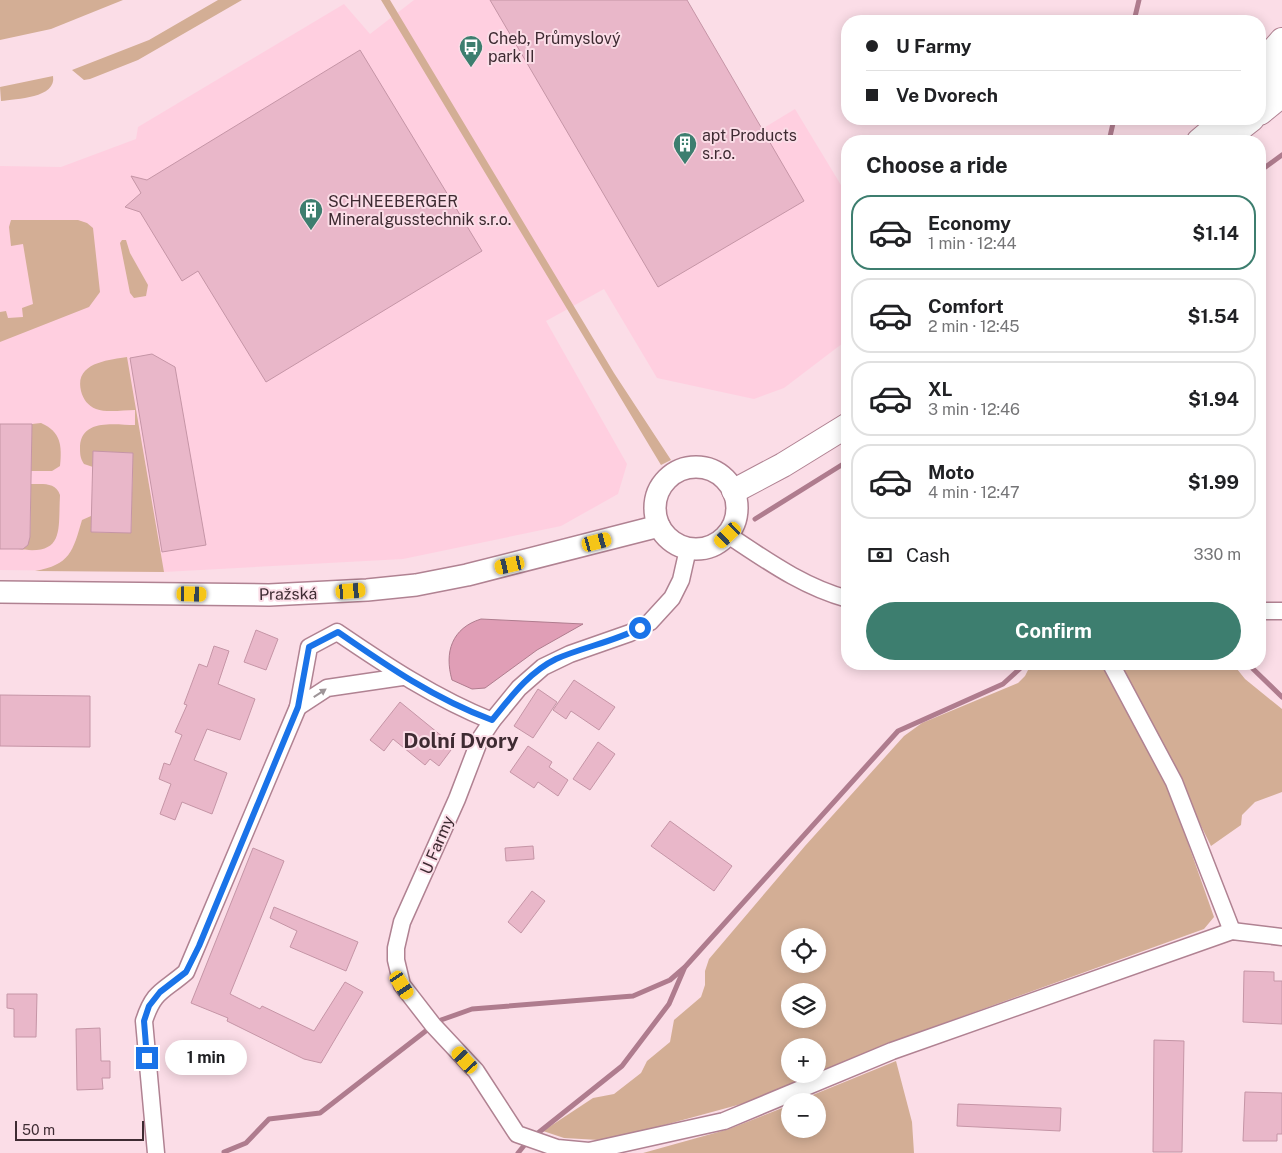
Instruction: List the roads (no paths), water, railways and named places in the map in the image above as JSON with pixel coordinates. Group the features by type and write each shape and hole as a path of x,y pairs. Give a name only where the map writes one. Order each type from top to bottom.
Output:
{"highway":[{"path":"1266,59 1282,40"},
{"path":"1266,83 1282,69"},
{"path":"1266,108 1282,95"},
{"path":"1188,135 1198,125"},
{"path":"1206,135 1218,125"},
{"path":"1232,135 1244,125"},
{"path":"734,491 783,465 841,429"}],"main road":[{"path":"698,468 716,472 726,480 734,491 737,514 728,535 710,547 688,549 671,540 659,526 656,516 657,495 670,477 680,471 698,468"},
{"name":"Pražská","path":"0,592 270,595 367,590 416,585 468,575 659,526"}],"street":[{"path":"728,535 784,572 812,586 841,596"},
{"name":"U Farmy","path":"688,549 681,580 672,598 650,622 630,633 549,663 519,688 492,720 480,739 457,799 402,922 396,948 398,971 402,985 476,1072 517,1134 557,1148 589,1151 724,1121 892,1051 1232,931"},
{"path":"1266,611 1282,611"},
{"path":"156,1153 144,1021 149,1006 160,992 186,972 190,963 298,707 309,647 338,632 402,677 463,709 492,720"},
{"path":"1114,670 1174,782 1232,931 1282,937"},
{"path":"298,707 327,688 402,677"}],"waterway":[{"path":"1135,15 1139,0"},
{"path":"1110,135 1113,125"},
{"path":"1266,167 1282,155"},
{"path":"755,519 841,465"},
{"path":"441,1020 472,1009 633,996 670,980 685,967 898,731 1003,684 1018,670"},
{"path":"1254,670 1282,697"},
{"path":"533,1137 622,1066 669,1004 684,969"},
{"path":"224,1152 246,1143 269,1119 320,1113 427,1030"},
{"path":"518,1153 527,1142"}],"place":[{"name":"Cheb, Průmyslový park II","path":"471,68"},
{"name":"apt Products s.r.o.","path":"685,165"},
{"name":"SCHNEEBERGER Mineralgusstechnik s.r.o.","path":"311,231"}],"district":[{"name":"Dolní Dvory","path":"461,740"}]}
